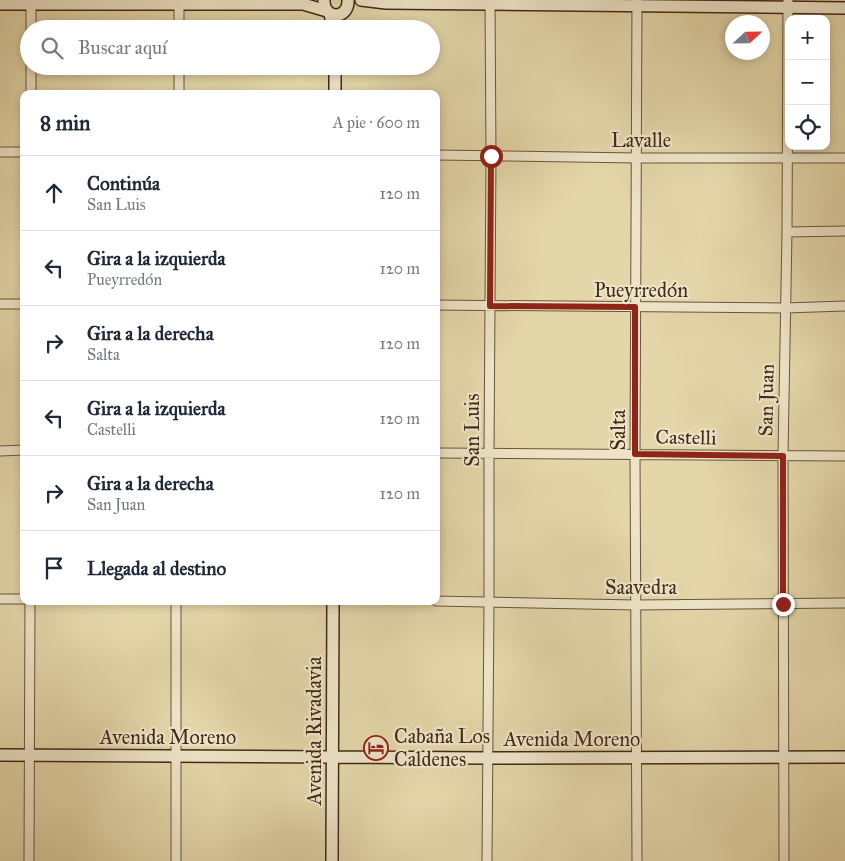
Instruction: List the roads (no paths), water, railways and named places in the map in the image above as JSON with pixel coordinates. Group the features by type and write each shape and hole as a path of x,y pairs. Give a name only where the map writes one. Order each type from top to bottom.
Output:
{"street":[{"path":"303,4 315,0"},
{"path":"361,0 386,3"},
{"path":"31,2 31,20"},
{"path":"0,4 31,2 179,5 303,4 336,8 386,3 636,2 788,4 845,8"},
{"name":"San Luis","path":"487,861 491,156 490,2"},
{"name":"Salta","path":"636,2 635,605 637,861"},
{"name":"San Juan","path":"784,861 783,456 787,232 788,4"},
{"path":"179,5 179,20"},
{"path":"31,75 31,90"},
{"path":"179,75 179,90"},
{"path":"335,75 335,90"},
{"path":"0,152 20,152"},
{"name":"Lavalle","path":"440,155 637,158 845,158"},
{"path":"787,232 845,231"},
{"path":"0,304 20,304"},
{"name":"Pueyrredón","path":"440,305 785,308 845,306"},
{"path":"0,450 20,450"},
{"name":"Castelli","path":"440,453 845,456"},
{"path":"0,599 20,599"},
{"name":"Saavedra","path":"440,601 635,605 845,603"},
{"path":"29,861 30,605"},
{"path":"176,605 176,861"},
{"name":"Avenida Rivadavia","path":"332,861 333,605"},
{"name":"Avenida Moreno","path":"0,755 488,758 845,757"}],"place":[{"name":"Cabaña Los Caldenes","path":"376,748"}]}
